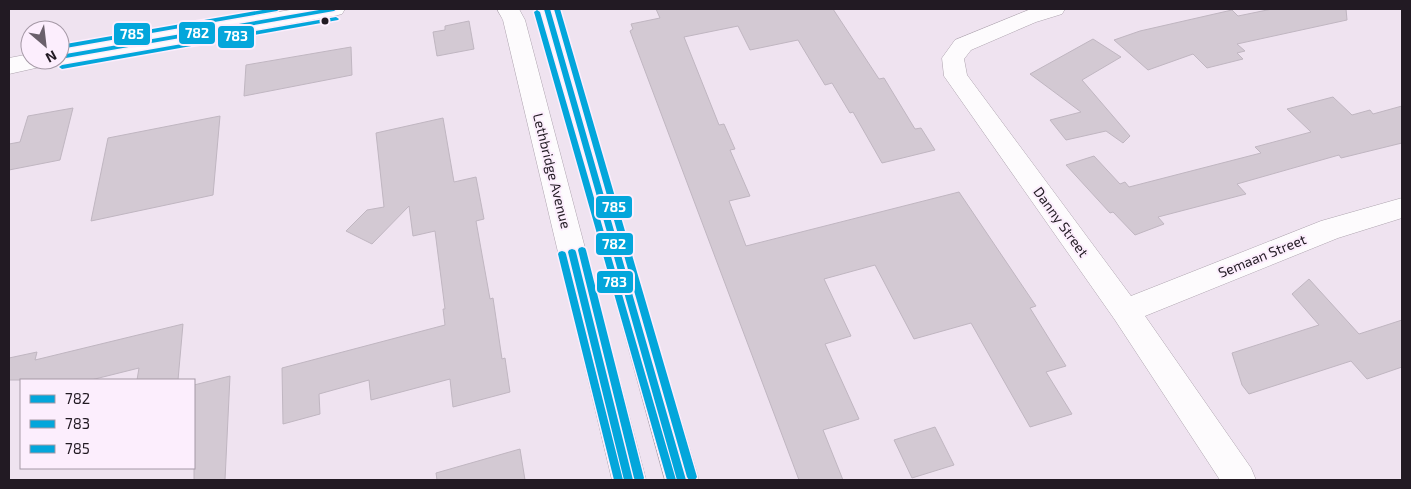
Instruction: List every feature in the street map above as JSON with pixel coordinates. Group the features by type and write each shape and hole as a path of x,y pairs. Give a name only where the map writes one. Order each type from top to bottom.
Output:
{"street":[{"path":"70,55 334,9"},
{"name":"Lethbridge Avenue","path":"508,9 514,20 629,480"},
{"path":"547,9 682,480"},
{"name":"Danny Street","path":"1054,9 1028,17 962,45 952,58 956,76 1125,311 1239,480"},
{"name":"Semaan Street","path":"1125,311 1331,229 1402,208"}],"building":[{"path":"656,9 833,9 879,79 884,78 915,129 921,128 935,150 882,163 853,112 850,113 832,83 825,85 798,40 750,50 738,26 684,37 719,125 724,124 735,149 730,150 750,196 729,201 746,246 959,192 1036,306 1030,308 1066,366 1046,372 1072,414 1030,427 971,323 914,339 875,265 824,279 851,336 825,344 859,419 823,430 843,480 799,480 630,31 633,29 631,24 660,18"},
{"path":"1272,9 1346,9 1347,20 1237,44 1245,51 1237,53 1243,59 1207,68 1193,54 1148,70 1114,40 1140,31 1232,10 1238,16"},
{"path":"469,21 474,49 437,56 433,32 445,30 445,26"},
{"path":"1093,39 1121,57 1082,80 1130,136 1123,143 1106,131 1066,140 1050,120 1081,112 1030,74"},
{"path":"351,47 352,75 244,96 246,65"},
{"path":"1333,97 1352,115 1370,110 1373,114 1402,106 1402,143 1341,158 1339,155 1237,184 1246,194 1158,217 1164,224 1135,235 1113,212 1110,213 1066,165 1094,156 1120,184 1125,182 1129,187 1261,153 1255,147 1311,132 1287,109"},
{"path":"73,108 60,160 9,170 9,144 20,142 28,116"},
{"path":"220,116 213,195 91,221 108,138"},
{"path":"443,118 454,182 476,177 484,219 476,221 490,299 493,298 502,359 505,358 510,392 453,407 450,379 371,400 369,380 319,394 320,414 283,424 282,368 445,325 443,309 445,309 435,231 413,236 409,206 372,244 346,231 367,210 384,207 376,133"},
{"path":"1309,279 1359,334 1402,320 1402,367 1367,379 1351,361 1249,394 1242,385 1232,353 1319,325 1292,294"},
{"path":"183,324 178,379 137,379 139,368 95,379 9,380 9,358 37,352 35,360"},
{"path":"230,376 225,480 194,480 195,385"},
{"path":"935,427 954,465 912,478 894,440"},
{"path":"520,449 525,480 437,480 436,473"}],"transit line":[{"name":"785","path":"70,45 277,9"},
{"name":"782","path":"70,55 334,9"},
{"name":"782","path":"547,9 682,480"},
{"name":"785","path":"557,9 692,477"},
{"name":"783","path":"537,12 672,480"},
{"name":"783","path":"70,66 336,19"},
{"name":"785","path":"582,250 639,478"},
{"name":"782","path":"572,252 629,480"},
{"name":"783","path":"562,254 619,480"}]}
